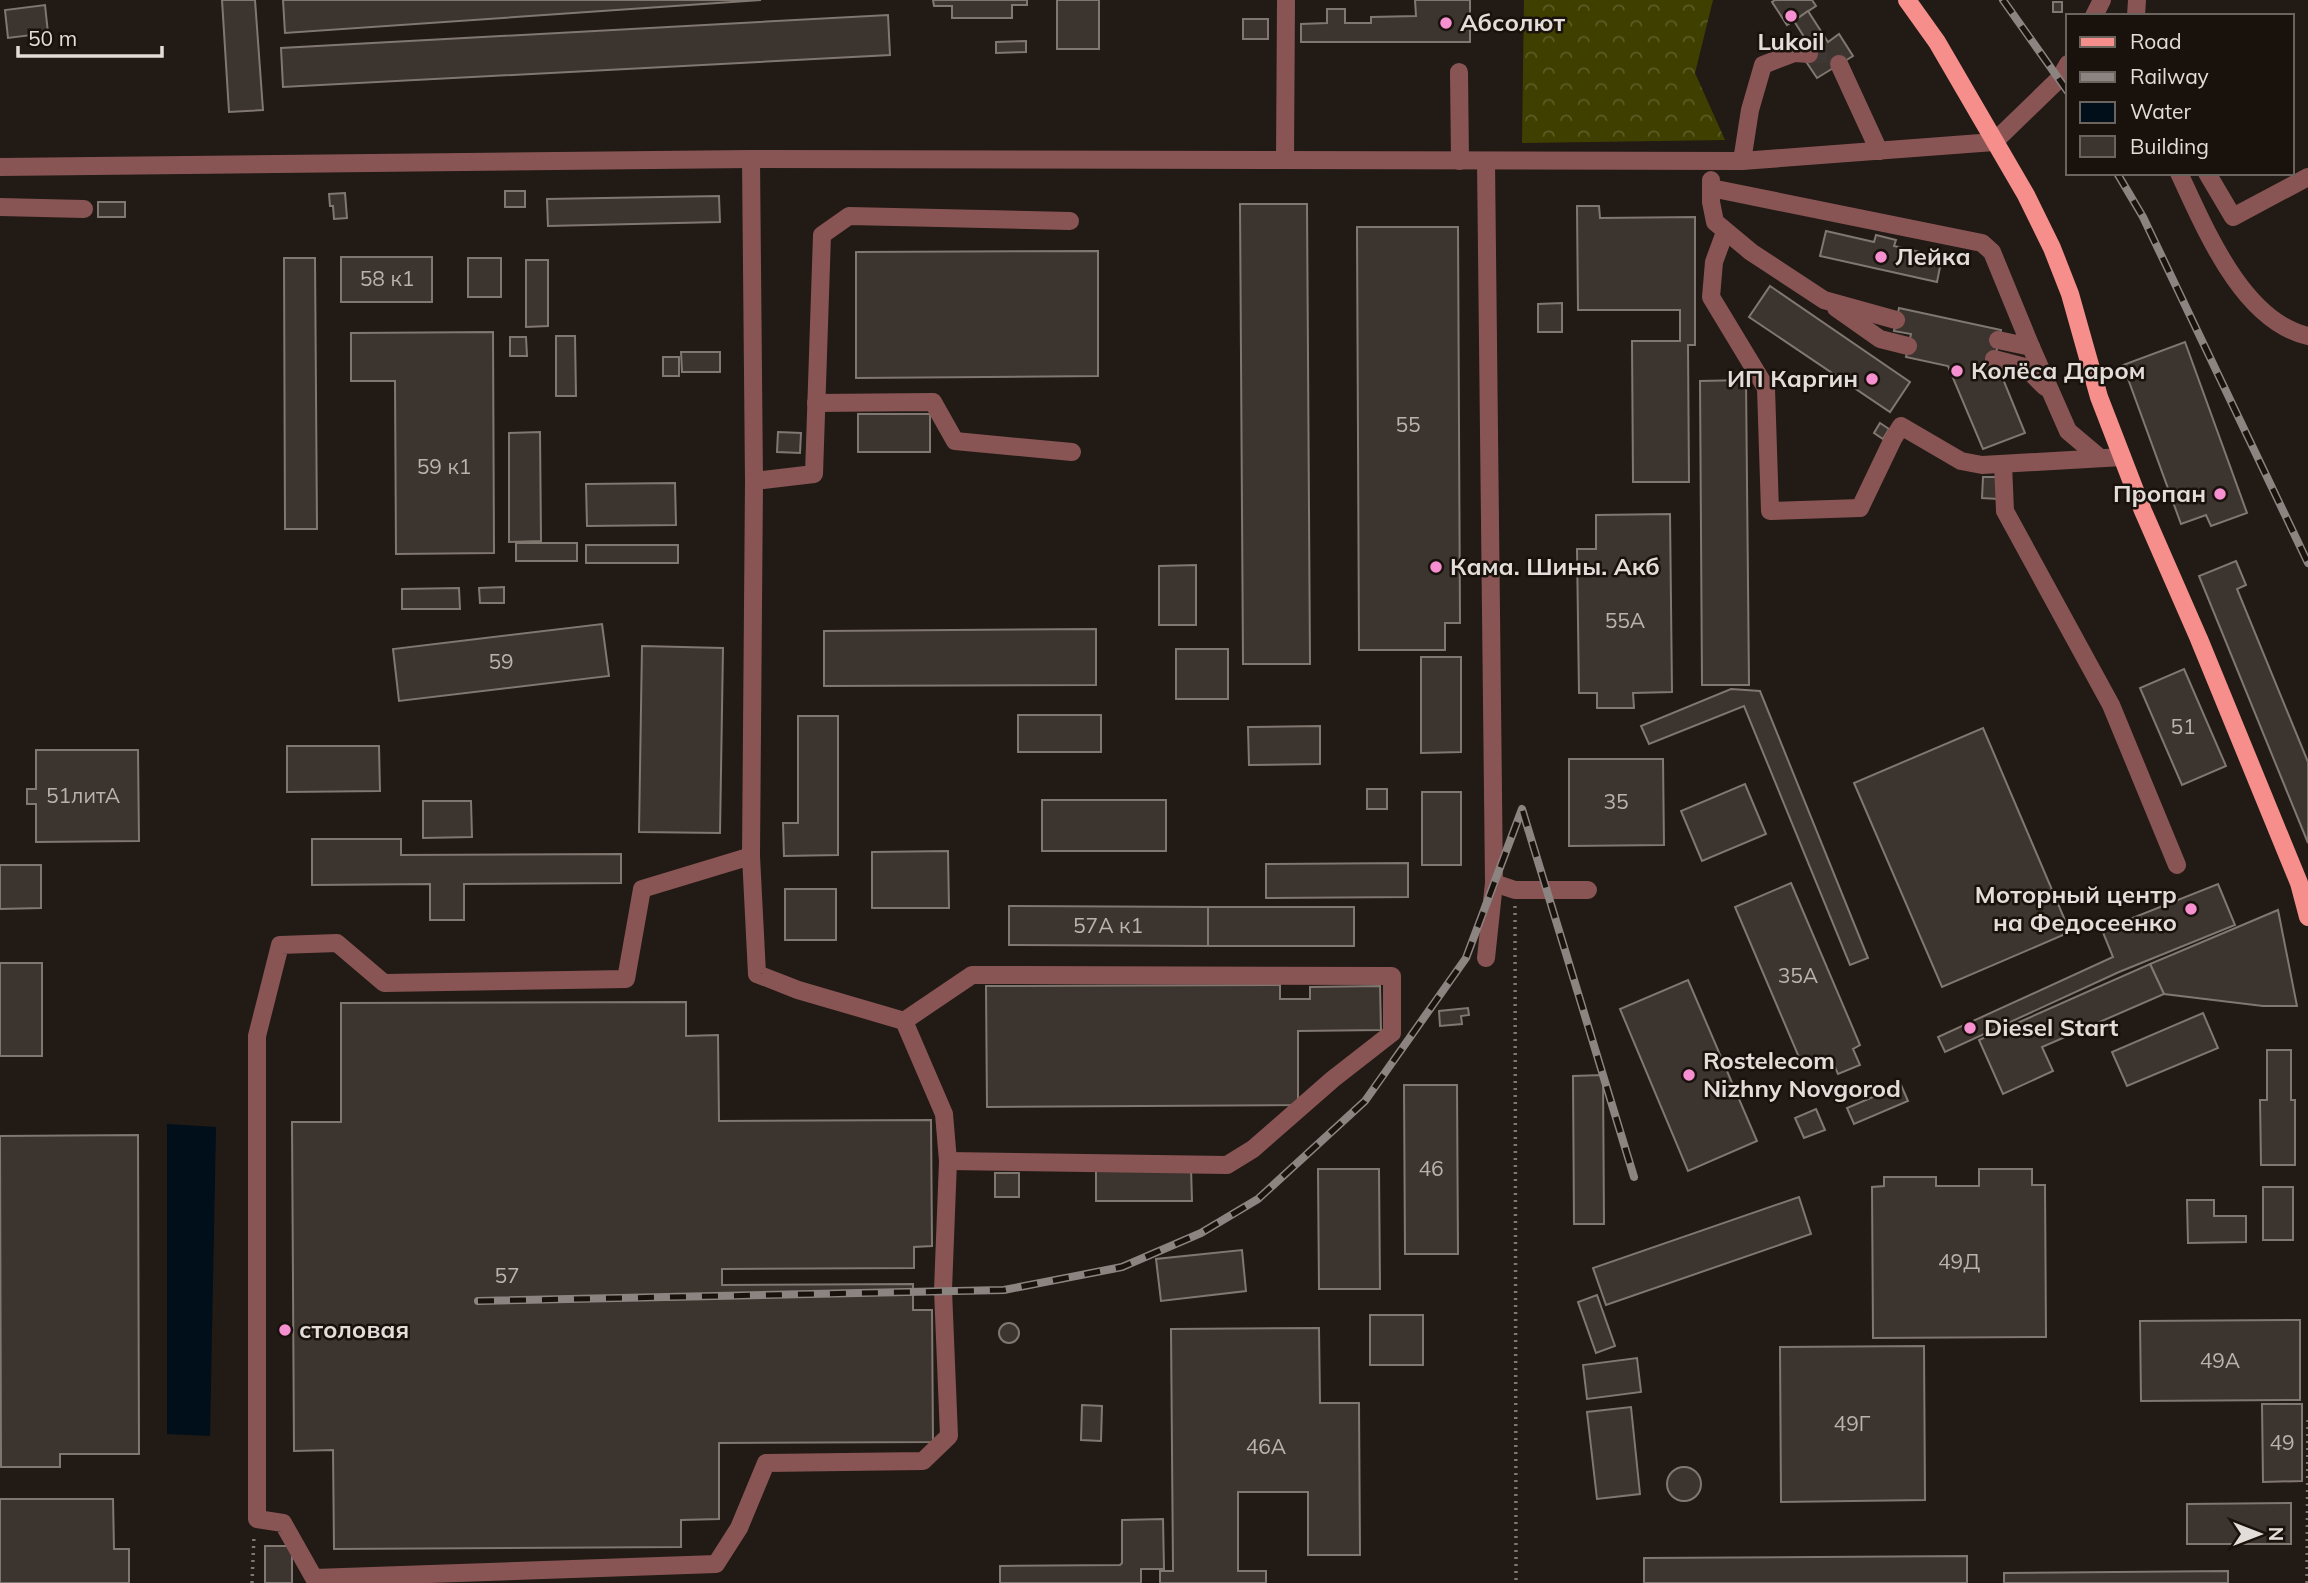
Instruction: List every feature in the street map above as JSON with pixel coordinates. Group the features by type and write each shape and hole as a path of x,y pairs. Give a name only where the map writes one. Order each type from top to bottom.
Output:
{"main road":[{"path":"1907,0 1937,41 2026,195 2056,260 2070,295 2099,397 2122,457 2299,883 2308,917"}],"street":[{"path":"1285,160 1286,0"},
{"path":"1742,161 1750,110 1763,65 1794,53 1809,54"},
{"path":"1839,64 1879,151"},
{"path":"0,167 751,159 1742,161 1994,142 2060,78 2066,68"},
{"path":"1460,72 1460,162"},
{"path":"751,159 754,481 751,856 757,975 904,1021"},
{"path":"1486,161 1494,883 1486,958"},
{"path":"1710,162 1716,222 1725,232 1751,253 1880,339 1908,346"},
{"path":"2180,175 2213,245 2235,282 2267,314 2296,333 2308,336"},
{"path":"2208,175 2233,217 2308,177"},
{"path":"1711,188 1982,243 1992,252 2068,431 2100,458"},
{"path":"0,207 84,209"},
{"path":"754,481 814,474 822,235 849,216 1070,221"},
{"path":"1725,232 1714,262 1711,297 1766,388 1770,511 1860,508 1902,426 1961,461 1982,465 2122,457"},
{"path":"1824,300 1896,320"},
{"path":"1998,340 2031,347"},
{"path":"1994,359 2025,367 2052,394"},
{"path":"816,403 933,401 955,441 1072,452"},
{"path":"2003,464 2005,511 2111,705 2176,865"},
{"path":"751,856 642,889 626,979 384,983 337,943 280,945 257,1036 257,1519 283,1523 314,1578 716,1564 739,1528 766,1463 923,1461 949,1436 943,1290 948,1161 944,1114 904,1021"},
{"path":"1494,883 1515,890 1588,890"},
{"path":"904,1021 972,975 1392,976 1392,1033 1333,1079 1253,1149 1227,1165 948,1161"}],"path":[{"path":"1515,890 1516,1583"},
{"path":"2308,1418 2308,1583"},
{"path":"252,1583 257,1519"}],"green space":[{"path":"1524,0 1713,0 1695,73 1725,140 1522,143"}],"water":[{"path":"167,1124 216,1127 210,1436 167,1434"}],"building":[{"path":"222,0 255,0 263,110 229,112"},
{"path":"283,0 761,0 285,33"},
{"path":"933,0 1027,0 1027,5 1012,5 1012,18 952,18 952,6 934,6"},
{"path":"1057,0 1099,0 1099,49 1057,49"},
{"path":"1415,0 1470,0 1470,42 1301,42 1301,24 1327,23 1327,9 1345,9 1345,23 1371,23 1371,17 1416,16"},
{"name":"Lukoil","path":"1812,0 1816,6 1787,25 1772,2"},
{"path":"2053,2 2062,2 2062,12 2053,12"},
{"path":"45,5 48,33 8,38 5,10"},
{"path":"1808,11 1828,42 1839,34 1853,56 1817,78 1803,57 1813,51 1794,21"},
{"path":"888,15 890,55 283,87 281,48"},
{"path":"1243,19 1268,19 1268,39 1243,39"},
{"path":"1026,41 1026,52 996,53 996,42"},
{"path":"505,191 525,191 525,207 505,207"},
{"path":"345,193 347,218 334,219 329,194"},
{"path":"719,196 720,222 548,226 547,199"},
{"path":"98,202 125,202 125,217 98,217"},
{"path":"1240,204 1307,204 1310,664 1243,664"},
{"path":"1577,206 1599,206 1600,218 1695,217 1695,345 1688,345 1689,482 1633,482 1632,341 1680,341 1680,310 1578,310"},
{"path":"1357,227 1458,227 1460,623 1445,623 1445,650 1359,650"},
{"name":"Лейка","path":"1826,231 1874,242 1876,235 1896,240 1894,246 1942,257 1937,282 1820,256"},
{"path":"1098,251 1098,376 856,378 856,252"},
{"path":"341,257 432,257 432,302 341,302"},
{"path":"284,258 315,258 317,529 285,529"},
{"path":"468,258 501,258 501,297 468,297"},
{"path":"526,260 548,260 548,326 526,327"},
{"path":"1770,286 1910,382 1890,412 1749,317"},
{"path":"1562,303 1562,332 1538,332 1538,304"},
{"path":"1899,308 2001,330 1992,372 2001,374 2025,433 1983,449 1948,366 1906,357 1911,334 1894,331"},
{"path":"493,332 494,553 396,554 395,381 351,381 351,333"},
{"path":"556,336 575,336 576,396 556,396"},
{"path":"510,337 526,337 527,356 510,356"},
{"path":"2185,342 2247,513 2211,526 2206,515 2181,524 2123,365"},
{"path":"681,352 720,352 720,372 682,372"},
{"path":"663,357 679,357 679,376 663,376"},
{"path":"1746,380 1749,685 1702,685 1700,381"},
{"path":"858,414 930,414 930,452 858,452"},
{"path":"1880,423 1889,429 1883,439 1874,433"},
{"path":"540,432 541,541 509,542 509,433"},
{"path":"778,432 801,433 800,453 777,452"},
{"path":"1983,477 1999,477 1998,499 1982,498"},
{"path":"675,483 676,525 587,526 586,484"},
{"path":"1670,514 1672,692 1633,693 1634,708 1597,708 1597,693 1579,693 1577,549 1596,549 1596,515"},
{"path":"516,543 577,543 577,561 516,561"},
{"path":"586,545 678,545 678,563 586,563"},
{"path":"2236,561 2246,585 2237,589 2308,762 2308,843 2199,576"},
{"path":"1196,565 1196,625 1159,625 1159,566"},
{"path":"504,587 504,603 480,603 479,588"},
{"path":"459,588 460,609 402,609 402,589"},
{"path":"602,624 609,676 399,701 393,649"},
{"path":"1096,629 1096,685 824,686 824,631"},
{"path":"642,646 723,648 720,833 639,832"},
{"path":"1176,649 1228,649 1228,699 1176,699"},
{"path":"1421,657 1461,657 1461,752 1421,753"},
{"path":"2184,669 2226,766 2182,785 2140,688"},
{"path":"1731,689 1760,691 1868,958 1850,965 1744,706 1649,744 1641,726"},
{"path":"1018,715 1101,715 1101,752 1018,752"},
{"path":"798,716 838,716 838,855 784,856 783,823 798,823"},
{"path":"1320,726 1320,764 1249,765 1248,727"},
{"path":"1983,728 2070,932 1942,987 1854,783"},
{"path":"287,746 379,746 380,791 287,792"},
{"path":"36,750 138,750 139,841 36,842 36,804 27,804 27,789 36,789"},
{"path":"1569,759 1663,759 1664,845 1569,846"},
{"path":"1745,784 1766,834 1702,861 1681,811"},
{"path":"1367,789 1387,789 1387,809 1367,809"},
{"path":"1422,792 1461,792 1461,865 1422,865"},
{"path":"1042,800 1166,800 1166,851 1042,851"},
{"path":"423,801 471,801 472,837 423,838"},
{"path":"312,839 401,839 401,855 621,854 621,883 464,884 464,920 430,920 430,884 312,885"},
{"path":"948,851 949,908 872,908 872,852"},
{"path":"1408,863 1408,897 1266,898 1266,864"},
{"path":"0,865 41,865 41,908 0,909"},
{"name":"Rostelecom Nizhny Novgorod","path":"1791,883 1860,1045 1853,1049 1860,1065 1838,1074 1831,1058 1804,1069 1735,907"},
{"path":"2218,884 2235,925 2119,972 1945,1052 1938,1037 2113,957 2102,930"},
{"path":"785,889 836,889 836,940 785,940"},
{"path":"1009,906 1208,907 1208,946 1009,945"},
{"path":"1208,907 1354,907 1354,946 1208,946"},
{"path":"2278,910 2297,1006 2263,1006 2164,994 2150,964"},
{"path":"0,963 42,963 42,1056 0,1056"},
{"path":"2150,964 2164,994 2042,1047 2053,1071 2003,1094 1979,1040"},
{"name":"Rostelecom Nizhny Novgorod","path":"1688,980 1757,1141 1688,1171 1620,1009"},
{"path":"1280,985 1280,999 1310,999 1310,987 1380,986 1381,1030 1298,1031 1298,1105 987,1107 986,986"},
{"path":"686,1002 686,1036 718,1035 719,1121 931,1120 932,1246 914,1247 914,1268 722,1269 722,1285 913,1284 913,1310 932,1310 933,1442 719,1443 719,1519 681,1520 681,1547 334,1549 333,1450 294,1451 292,1122 341,1122 341,1003"},
{"path":"1468,1008 1469,1015 1461,1016 1462,1024 1440,1026 1439,1011"},
{"path":"2203,1013 2218,1048 2127,1086 2112,1052"},
{"path":"2267,1050 2291,1050 2291,1100 2295,1100 2295,1165 2261,1165 2260,1100 2267,1100"},
{"path":"1603,1075 1604,1224 1574,1224 1573,1076"},
{"path":"1404,1085 1457,1085 1458,1254 1405,1254"},
{"path":"1901,1085 1908,1101 1854,1124 1847,1108"},
{"path":"1816,1109 1825,1130 1804,1138 1795,1118"},
{"path":"138,1135 139,1454 60,1454 60,1467 1,1467 0,1136"},
{"path":"1096,1168 1191,1168 1192,1201 1096,1201"},
{"path":"1318,1169 1379,1169 1380,1289 1319,1289"},
{"path":"1979,1169 2032,1169 2032,1185 2045,1185 2046,1337 1873,1338 1872,1187 1884,1186 1884,1177 1936,1177 1936,1186 1979,1186"},
{"path":"995,1173 1019,1173 1019,1197 995,1197"},
{"path":"2263,1187 2293,1187 2293,1240 2263,1240"},
{"path":"1799,1197 1811,1234 1606,1305 1593,1268"},
{"path":"2187,1200 2214,1200 2214,1216 2246,1216 2246,1242 2188,1243"},
{"path":"1242,1250 1246,1291 1161,1301 1156,1259"},
{"path":"1597,1295 1615,1346 1596,1353 1578,1302"},
{"path":"1370,1315 1423,1315 1423,1365 1370,1365"},
{"path":"2300,1320 2300,1400 2141,1401 2140,1321"},
{"path":"1009,1323 1016,1326 1019,1333 1016,1340 1009,1343 1002,1340 999,1333 1002,1326"},
{"path":"1319,1328 1320,1403 1359,1403 1360,1555 1308,1555 1308,1492 1238,1492 1238,1571 1266,1571 1266,1583 1160,1583 1160,1571 1173,1571 1171,1329"},
{"path":"1924,1346 1925,1500 1781,1502 1780,1347"},
{"path":"1637,1358 1641,1392 1587,1399 1583,1365"},
{"path":"2262,1404 2302,1404 2302,1481 2263,1482"},
{"path":"1082,1405 1102,1406 1101,1441 1081,1440"},
{"path":"1631,1407 1640,1494 1597,1499 1587,1412"},
{"path":"1684,1467 1696,1472 1701,1484 1696,1496 1684,1501 1672,1496 1667,1484 1672,1472"},
{"path":"0,1499 113,1499 114,1549 129,1549 129,1583 0,1583"},
{"path":"2291,1503 2291,1544 2187,1544 2187,1504"},
{"path":"1163,1519 1164,1569 1141,1569 1141,1583 1000,1583 1000,1566 1120,1565 1122,1520"},
{"path":"265,1546 292,1546 292,1583 265,1583"},
{"path":"1967,1556 1967,1583 1644,1583 1644,1558"},
{"path":"2228,1571 2228,1583 2004,1583 2004,1573"}],"tunnel":[{"path":"1809,54 1834,54 1839,64"}],"railway":[{"path":"2003,0 2066,89"},
{"path":"2118,175 2143,217 2308,563"},
{"path":"478,1301 1004,1290 1122,1267 1201,1233 1258,1199 1365,1101 1466,958 1522,809 1634,1177"}],"place":[{"name":"Lukoil","path":"1791,16"},
{"name":"Абсолют","path":"1446,23"},
{"name":"Лейка","path":"1881,257"},
{"name":"Колёса Даром","path":"1957,371"},
{"name":"ИП Каргин","path":"1872,379"},
{"name":"Пропан","path":"2220,494"},
{"name":"Кама. Шины. Акб","path":"1436,567"},
{"name":"Моторный центр на Федосеенко","path":"2191,909"},
{"name":"Diesel Start","path":"1970,1028"},
{"name":"Rostelecom Nizhny Novgorod","path":"1689,1075"},
{"name":"столовая","path":"285,1330"}]}
